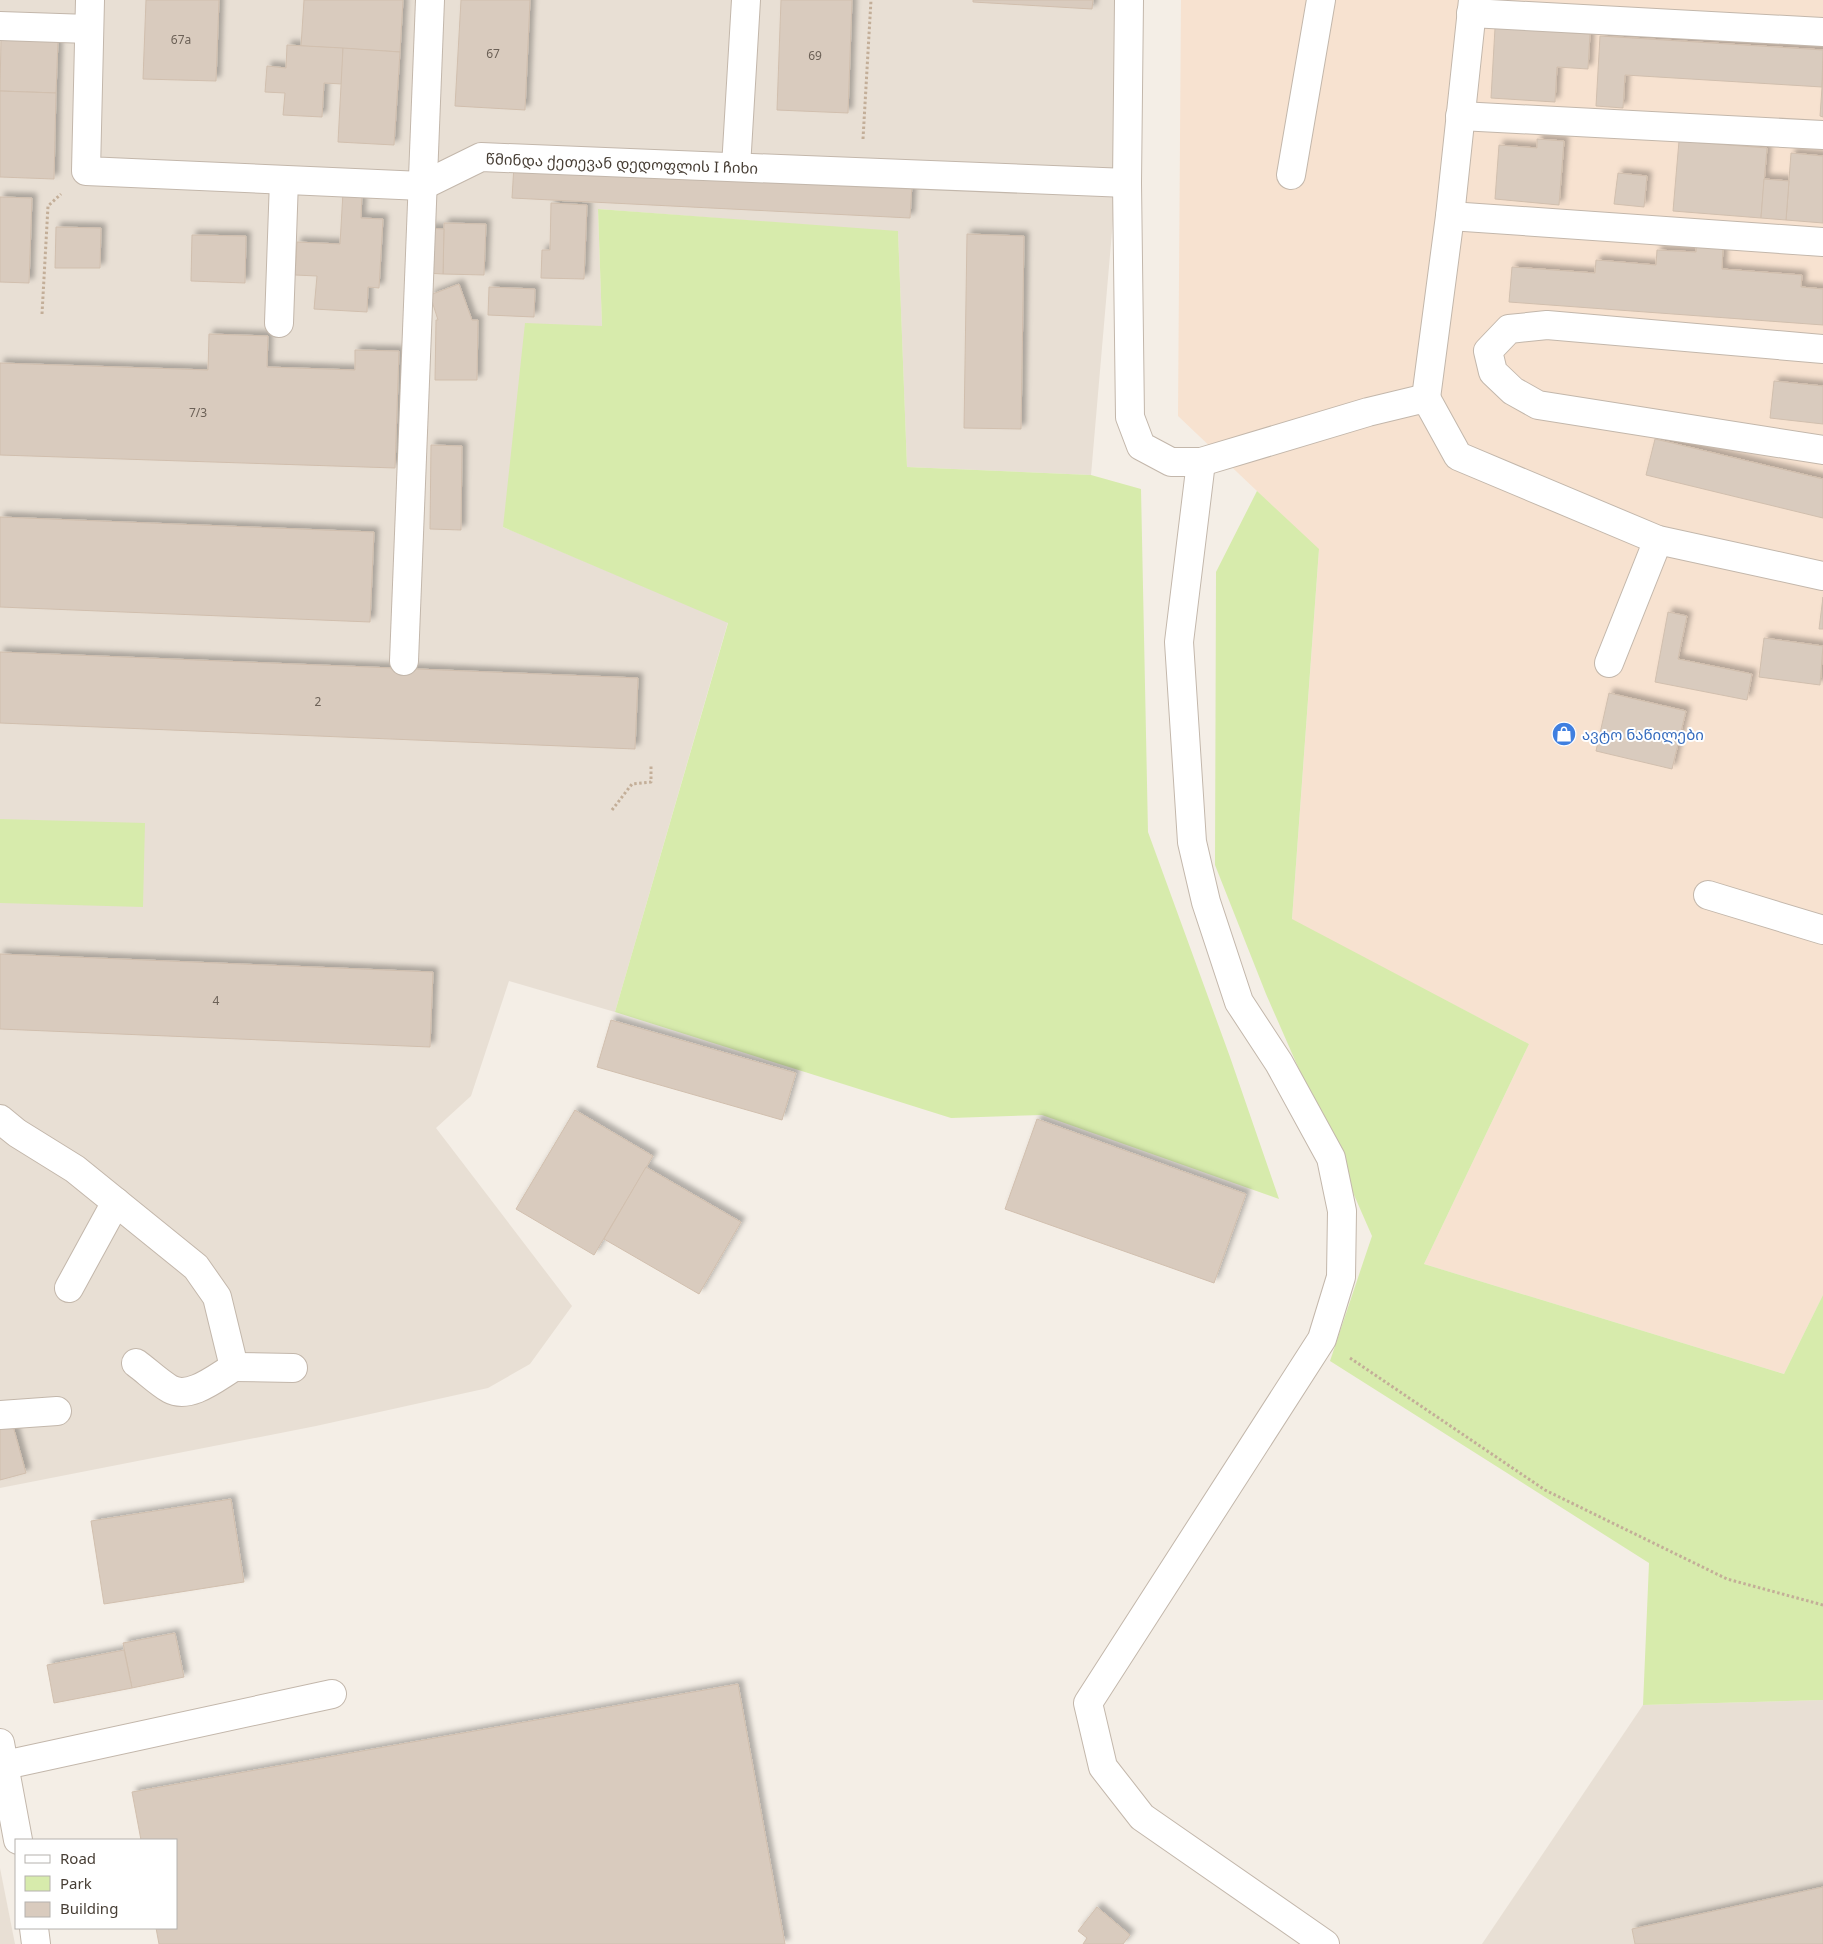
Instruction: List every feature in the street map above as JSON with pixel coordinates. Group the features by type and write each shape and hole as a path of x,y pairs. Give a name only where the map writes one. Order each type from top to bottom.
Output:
{"street":[{"path":"86,171 90,0"},
{"path":"404,661 430,0"},
{"path":"736,167 746,0"},
{"path":"1129,0 1127,183 1130,417 1141,446 1171,462 1201,462 1368,412 1426,398"},
{"path":"1291,175 1321,0"},
{"path":"1823,32 1472,6 1450,216 1426,398 1458,456 1658,540 1823,576"},
{"path":"0,26 89,29"},
{"path":"1460,116 1823,136"},
{"name":"წმინდა ქეთევან დედოფლის I ჩიხი","path":"86,171 422,186 481,157 1127,183"},
{"path":"279,323 284,180"},
{"path":"1450,216 1823,242"},
{"path":"1823,349 1547,325 1509,329 1488,350 1492,372 1513,391 1538,405 1823,450"},
{"path":"1201,462 1179,642 1192,842 1206,902 1239,1002 1279,1063 1331,1158 1342,1211 1341,1277 1322,1339 1088,1703 1102,1767 1142,1817 1325,1944"},
{"path":"1609,663 1658,540"},
{"path":"1708,895 1823,930"},
{"path":"0,1119 17,1133 75,1169 196,1267 216,1297 234,1368"},
{"path":"69,1288 116,1202"},
{"path":"136,1363 171,1390 181,1392 194,1390 234,1368 293,1368"},
{"path":"1,1412 57,1411"},
{"path":"18,1839 3,1754 332,1694"},
{"path":"34,1929 36,1944"}],"path":[{"path":"861,173 871,0"},
{"path":"42,314 48,206 86,171"},
{"path":"612,810 632,784 651,782 651,764"},
{"path":"1322,1339 1545,1490 1727,1579 1823,1605"}],"shaded area":[{"path":"0,0 1132,0 1091,475 907,467 898,232 598,209 602,326 503,527 728,622 615,1012 509,981 471,1096 436,1128 572,1306 530,1364 488,1388 316,1426 0,1488"},
{"name":"ავტო ნაწილები","path":"1181,0 1823,0 1823,1295 1784,1374 1424,1264 1529,1044 1292,920 1319,550 1178,416"},
{"path":"1823,1700 1823,1944 1482,1944 1643,1705"},
{"path":"0,1868 15,1944 0,1944"}],"green space":[{"path":"598,209 898,231 907,467 1091,475 1141,489 1148,832 1230,1057 1279,1199 1042,1115 951,1118 615,1012 728,623 503,527 525,323 602,326"},
{"path":"1257,491 1319,549 1292,919 1529,1044 1424,1264 1784,1374 1823,1295 1823,1700 1643,1705 1649,1563 1330,1361 1372,1236 1266,994 1215,865 1216,572"},
{"path":"0,819 145,823 143,907 0,903"}],"building":[{"path":"146,0 219,0 216,81 143,79"},
{"path":"304,0 403,0 400,52 301,46"},
{"path":"461,0 530,0 525,110 455,106"},
{"path":"781,0 852,0 848,113 777,110"},
{"path":"973,0 1093,0 1092,9 973,2"},
{"path":"1495,28 1590,34 1588,69 1557,67 1555,102 1491,98"},
{"path":"1600,36 1823,50 1822,87 1625,75 1623,108 1596,106"},
{"path":"1,38 58,40 56,93 0,91"},
{"path":"287,45 343,48 342,84 324,83 322,117 283,115 285,93 265,92 267,66 286,68"},
{"path":"343,48 400,52 394,145 338,142"},
{"path":"1823,73 1823,117 1820,116"},
{"path":"0,91 56,93 54,179 0,177"},
{"path":"1537,139 1564,141 1559,205 1495,199 1499,145 1537,148"},
{"path":"1679,141 1767,148 1761,218 1673,211"},
{"path":"1791,153 1823,156 1823,223 1786,220"},
{"path":"514,165 912,184 910,218 512,198"},
{"path":"1618,173 1647,176 1644,207 1614,204"},
{"path":"1764,179 1789,181 1786,220 1761,218"},
{"path":"343,192 362,193 361,218 383,219 379,288 368,287 367,312 314,309 317,276 295,275 297,242 340,244"},
{"path":"0,197 32,198 29,283 0,282"},
{"path":"551,203 587,205 584,279 541,278 542,250 550,250"},
{"path":"444,223 486,224 484,275 443,274"},
{"path":"56,227 101,228 100,268 55,268"},
{"path":"427,228 444,229 443,274 425,273"},
{"path":"967,234 1024,236 1021,429 964,428"},
{"path":"192,235 246,236 245,283 191,281"},
{"path":"1697,244 1723,246 1722,269 1802,275 1801,287 1823,289 1823,325 1509,302 1512,267 1595,273 1596,260 1656,265 1657,250 1696,252"},
{"path":"459,284 472,320 478,320 477,380 435,380 436,320 438,320 430,295"},
{"path":"489,287 535,289 534,317 488,315"},
{"path":"209,334 268,336 267,367 355,370 355,350 399,351 395,468 0,455 0,363 208,370"},
{"path":"1774,381 1823,386 1823,424 1770,418"},
{"path":"1655,439 1823,479 1823,518 1646,475"},
{"path":"431,445 462,446 461,530 430,529"},
{"path":"0,517 374,532 370,622 0,607"},
{"path":"1823,597 1823,629 1819,629"},
{"path":"1668,612 1687,616 1678,659 1752,674 1747,700 1655,682"},
{"path":"1764,638 1823,646 1820,685 1759,677"},
{"path":"0,652 638,678 635,749 0,723"},
{"path":"1609,693 1686,711 1672,769 1596,751"},
{"path":"0,954 433,972 430,1047 0,1029"},
{"path":"611,1020 796,1073 782,1120 597,1067"},
{"path":"575,1110 653,1156 594,1255 516,1209"},
{"path":"1037,1119 1246,1194 1214,1283 1005,1209"},
{"path":"646,1167 741,1222 699,1294 604,1239"},
{"path":"11,1419 26,1473 0,1480 0,1422"},
{"path":"231,1499 244,1582 104,1604 91,1521"},
{"path":"175,1633 184,1677 132,1688 123,1643"},
{"path":"124,1650 132,1688 54,1703 47,1665"},
{"path":"738,1684 785,1944 159,1944 156,1929 178,1929 178,1839 141,1839 132,1792"},
{"path":"1823,1887 1823,1944 1635,1944 1632,1929"},
{"path":"1097,1907 1130,1935 1123,1944 1083,1944 1087,1938 1078,1931"}],"place":[{"name":"ავტო ნაწილები","path":"1564,734"}]}
